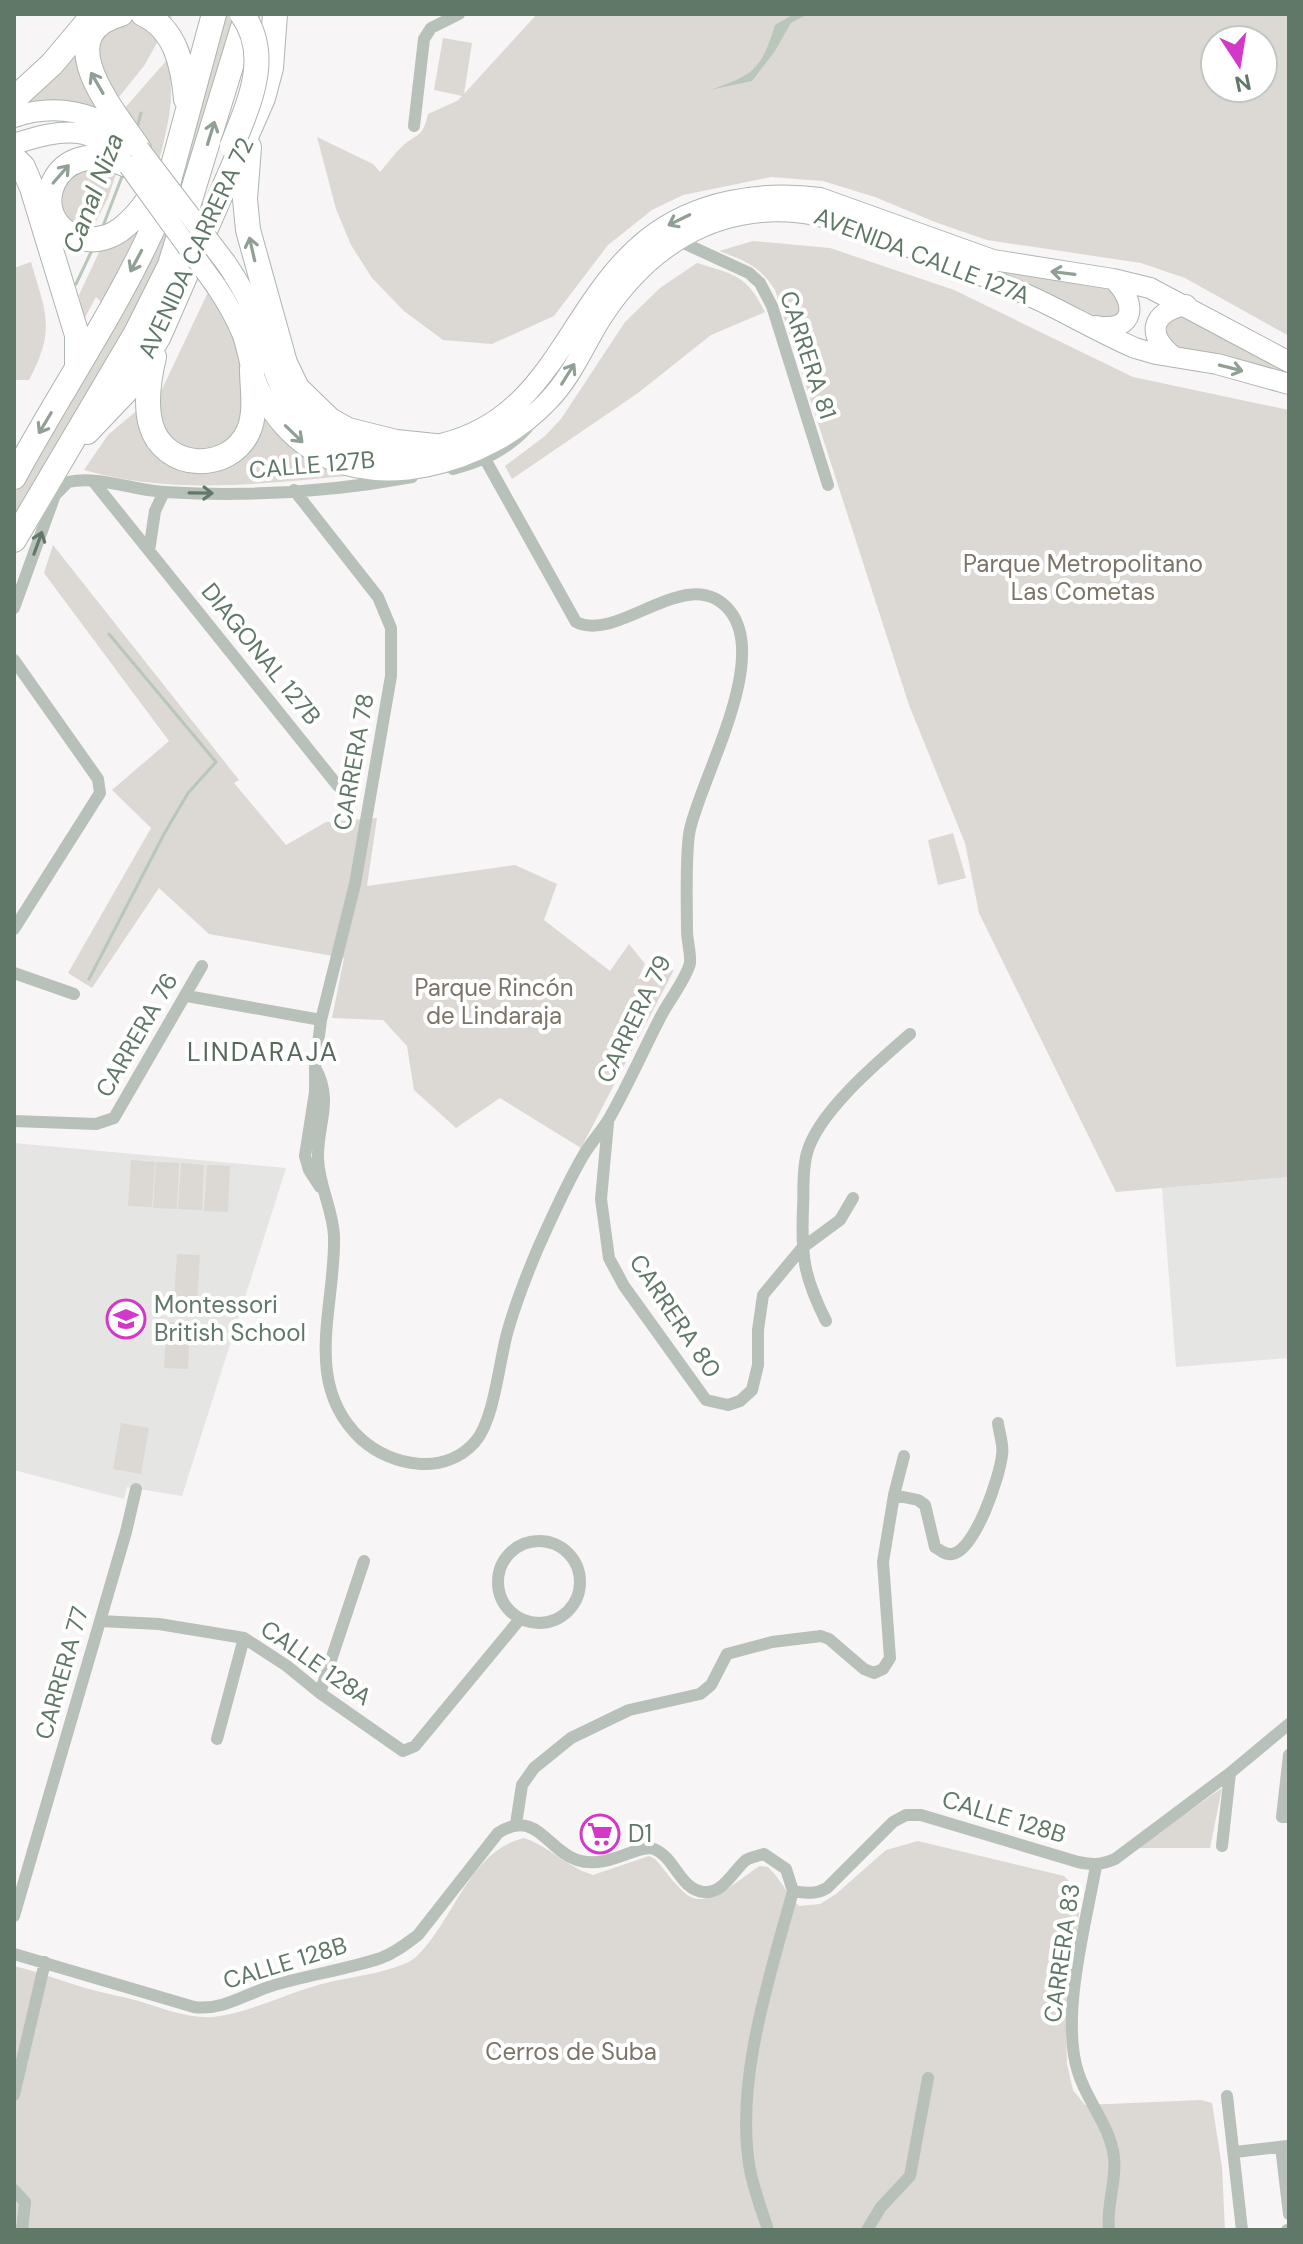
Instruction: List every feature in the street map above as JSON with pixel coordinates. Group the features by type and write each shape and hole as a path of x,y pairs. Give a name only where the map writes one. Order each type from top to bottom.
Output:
{"highway":[{"path":"36,80 53,42 72,14"},
{"path":"14,99 36,80 94,14"},
{"path":"121,14 111,17 94,32 88,45 88,67 134,157 103,156 76,160 55,176 49,204 54,218 63,229 75,236 89,240 103,238 127,225 174,163"},
{"path":"143,14 165,29 172,41 184,79 186,117"},
{"name":"AVENIDA CARRERA 72","path":"14,477 77,369 161,210 214,14"},
{"path":"170,265 232,146 252,91 257,66 255,39 244,14"},
{"name":"AVENIDA CARRERA 72","path":"14,540 136,333 170,265 244,14"},
{"name":"AVENIDA CARRERA 72","path":"62,456 126,391 159,336 268,83 278,17"},
{"path":"252,125 245,218 285,363 297,388 330,420 348,430 396,442 435,446"},
{"path":"14,158 28,175 77,335 77,369"},
{"path":"159,336 149,386 150,424 165,448 187,461 201,462 223,457 236,448 248,432 253,415 252,369"}],"main road":[{"path":"14,117 36,111 69,111 108,125 134,157"},
{"path":"14,144 57,132 78,132 134,157"},
{"name":"AVENIDA CALLE 127A","path":"134,157 226,263 252,305 291,406 307,422 335,440 368,451 412,451 435,446 473,433 506,415 542,376 621,263 665,227 718,204 779,195 820,198 993,260 1150,288 1289,362"},
{"name":"AVENIDA CALLE 127A","path":"134,157 239,325 252,369 267,403 295,437 323,455 359,468 396,469 462,456 513,430 539,410 559,388 624,286 640,268 677,240 706,225 741,215 785,211 814,213 984,276 1135,348 1217,364 1289,384"},
{"path":"1088,324 1113,327 1127,318 1129,299 1113,279"},
{"path":"1174,357 1159,343 1157,323 1162,314 1186,305"}],"street":[{"path":"414,126 424,39 436,24 459,14"},
{"name":"CARRERA 81","path":"677,240 749,273 760,283 772,306 828,485"},
{"name":"CALLE 127B","path":"14,608 55,495 68,482 93,481 164,492 246,493 399,479 485,459 516,440 539,410"},
{"name":"CARRERA 79","path":"477,1440 493,1400 508,1327 538,1249 585,1153 608,1120 690,964 687,932 689,831 728,724 744,652 736,620 714,597 694,594 595,627 576,622 485,459"},
{"name":"DIAGONAL 127B","path":"93,481 338,786"},
{"name":"CARRERA 78","path":"294,490 378,597 388,615 393,641 391,676 366,827 347,920 321,1020 315,1092 305,1156 312,1163 325,1194 334,1239 325,1330 329,1384 343,1419 369,1445 391,1457 434,1466 458,1457 477,1440"},
{"path":"149,551 155,511 164,492"},
{"path":"14,660 101,787 14,929"},
{"path":"14,679 33,688"},
{"name":"CARRERA 76","path":"14,1121 106,1123 114,1118 202,966"},
{"path":"14,973 74,994"},
{"path":"187,996 321,1020"},
{"path":"826,1321 810,1289 802,1248 806,1154 844,1094 910,1034"},
{"name":"CARRERA 80","path":"608,1120 601,1199 609,1258 624,1286 706,1400 728,1405 740,1401 752,1390 758,1365 758,1330 763,1295 802,1248 840,1220 853,1198"},
{"path":"894,1495 918,1500 925,1505 935,1547 945,1554 955,1554 964,1548 986,1510 1003,1453 998,1423"},
{"path":"768,2230 750,2171 746,2121 756,2024 793,1891 786,1869 764,1854 748,1858 718,1889 707,1893 690,1887 662,1853 653,1848 638,1849 603,1863 579,1860 526,1825 516,1824 522,1785 534,1768 571,1738 629,1710 700,1694 711,1685 727,1654 772,1642 821,1636 829,1639 864,1669 874,1673 883,1669 890,1658 883,1562 904,1456"},
{"name":"CARRERA 77","path":"14,1916 136,1489"},
{"path":"537,1540 563,1548 579,1570 581,1581 574,1603 557,1619 544,1623 520,1619 501,1600 498,1573 503,1560 512,1550 537,1540"},
{"path":"320,1693 364,1561"},
{"name":"CALLE 128A","path":"100,1621 159,1624 244,1638 403,1751 415,1746 520,1619"},
{"path":"217,1739 244,1638"},
{"path":"1096,1866 1115,1859 1230,1773 1289,1724"},
{"path":"1286,1817 1289,1755"},
{"path":"1222,1846 1230,1773"},
{"name":"CALLE 128B","path":"793,1891 818,1893 827,1888 893,1822 906,1815 921,1815 1096,1866"},
{"name":"CALLE 128B","path":"14,1954 194,2007 212,2008 270,1987 381,1958 402,1948 418,1935 498,1833 516,1824"},
{"name":"CARRERA 83","path":"1096,1866 1072,2009 1073,2040 1078,2072 1112,2145 1114,2162 1107,2210 1109,2230"},
{"path":"14,2095 45,1962"},
{"path":"867,2230 881,2207 910,2176 928,2078"},
{"path":"1227,2096 1242,2230"},
{"path":"1235,2152 1285,2147 1289,2214"},
{"path":"14,2190 25,2202 22,2230"}],"shaded area":[{"path":"794,14 808,14 791,23 752,81 710,90 737,80 754,69 765,52 775,25"},
{"name":"Montessori British School","path":"14,1143 286,1168 182,1496 127,1487 124,1499 14,1470"},
{"path":"1289,1177 1289,1358 1176,1367 1162,1188"}],"green space":[{"path":"81,14 173,14 144,66 106,113 14,107"},
{"path":"221,14 235,14 172,233 138,309 14,522 14,496 24,475 105,340"},
{"path":"537,14 1289,14 1289,336 1185,278 1141,263 987,240 875,197 823,181 771,177 683,195 652,210 608,245 554,316 492,344 443,340 404,311 372,278 351,245 336,209 317,137 373,164 380,172 402,146 421,132 428,114 462,96 434,90 443,38 472,43 464,94"},
{"path":"167,60 171,99 159,161 123,110"},
{"path":"85,167 117,171 108,198 91,231 70,219 60,192 60,183"},
{"path":"783,201 817,204 850,213 987,266 1109,285 1122,296 1123,311 1113,322 1095,321 941,251 836,214 772,205 729,211 709,217 671,236 636,261 608,292 550,387 513,423 482,442 448,455 412,462 376,462 341,454 309,438 282,413 268,390 241,313 216,272 218,266 231,285 284,405 308,431 331,445 355,454 381,458 420,456 467,444 509,421 527,406 559,369 611,287 636,257 652,243 682,224 714,212"},
{"path":"149,215 104,305 96,297 84,319 79,295 102,246"},
{"name":"Parque Metropolitano Las Cometas","path":"753,241 830,248 954,290 1133,377 1289,410 1289,1177 1116,1192 979,913 965,843 909,705 775,290 751,265 719,251"},
{"path":"31,262 44,309 45,334 29,380 14,380 14,268"},
{"path":"697,263 721,270 745,283 765,312 711,335 638,393 512,479 505,466 545,436 561,419 625,322 660,288"},
{"path":"210,288 222,301 245,370 242,429 209,455 172,445 155,404"},
{"path":"1182,315 1289,370 1289,376 1179,348 1169,338 1167,330 1171,322"},
{"path":"260,404 359,475 255,484 186,485 118,478 84,470 108,435 141,407 144,426 215,465"},
{"name":"Parque Rincón de Lindaraja","path":"53,545 239,780 234,783 286,845 326,822 377,818 367,886 515,865 557,884 544,920 610,971 629,944 645,964 638,979 674,970 581,1148 500,1098 456,1128 414,1090 407,1046 383,1020 332,1018 344,958 209,934 159,888 92,988 68,973 151,828 112,790 169,741 44,573"},
{"path":"953,833 966,878 938,885 928,840"},
{"path":"131,1160 155,1162 152,1207 128,1206"},
{"path":"156,1162 179,1163 177,1209 153,1208"},
{"path":"181,1163 204,1165 202,1210 178,1209"},
{"path":"207,1165 230,1166 228,1212 204,1211"},
{"path":"177,1254 200,1255 197,1301 174,1300"},
{"path":"167,1322 190,1323 188,1369 164,1368"},
{"path":"121,1423 149,1428 141,1474 113,1469"},
{"path":"1222,1788 1210,1848 1136,1848"},
{"name":"Cerros de Suba","path":"524,1838 593,1875 649,1856 686,1894 694,1898 714,1896 760,1866 768,1867 799,1906 820,1904 886,1850 918,1841 1064,1876 1077,1890 1079,1913 1066,2029 1067,2064 1073,2090 1085,2105 1201,2100 1212,2103 1222,2167 1225,2230 14,2230 14,1966 186,2015 227,2015 316,1986 409,1962 429,1942 489,1857 505,1845"}],"waterway":[{"name":"Canal Niza","path":"137,128 141,113"},
{"name":"Canal Niza","path":"103,226 123,174"},
{"name":"Canal Niza","path":"76,284 93,248"},
{"path":"89,979 164,834 188,793 216,762 109,634"}],"place":[{"name":"Montessori British School","path":"126,1319"},
{"name":"D1","path":"600,1834"}],"district":[{"name":"LINDARAJA","path":"263,1052"}]}
